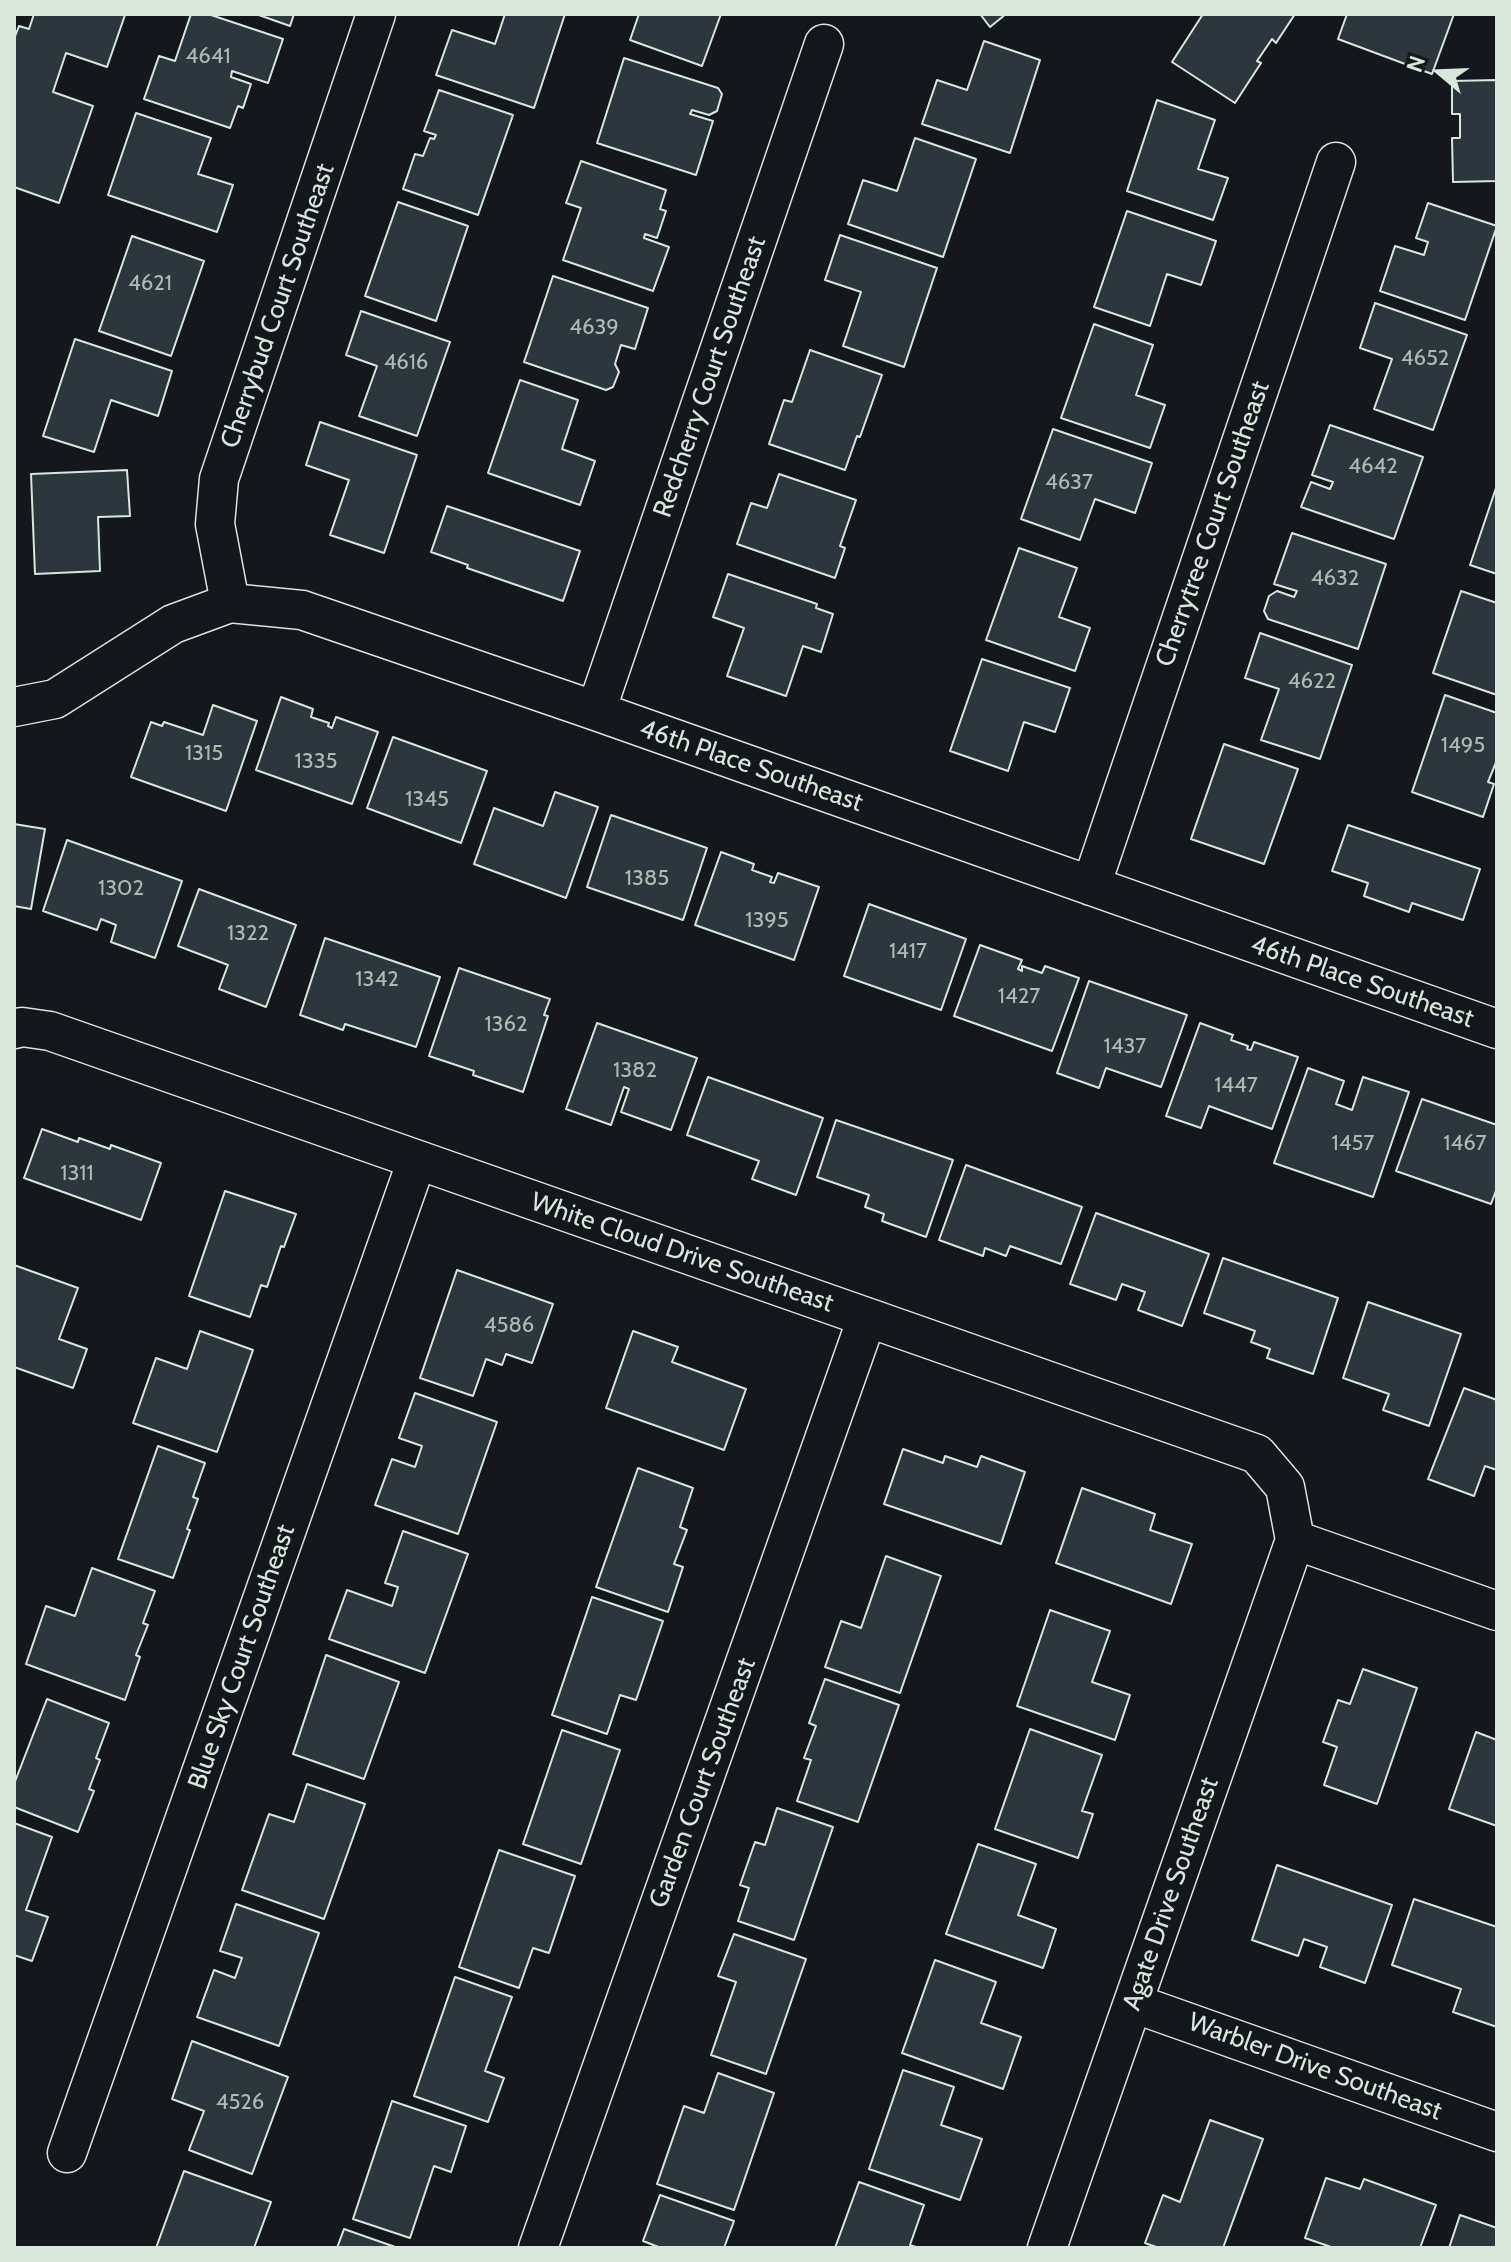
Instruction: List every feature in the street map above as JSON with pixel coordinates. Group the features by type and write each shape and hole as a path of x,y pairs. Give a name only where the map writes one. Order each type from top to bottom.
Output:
{"street":[{"name":"Cherrybud Court Southeast","path":"230,603 215,524 219,479 376,14"},
{"name":"Redcherry Court Southeast","path":"596,711 824,44"},
{"name":"Cherrytree Court Southeast","path":"1091,886 1336,162"},
{"name":"46th Place Southeast","path":"14,707 55,699 173,624 230,603 302,610 1497,1029"},
{"name":"White Cloud Drive Southeast","path":"14,1029 22,1027 50,1031 1257,1454 1285,1487 1295,1540"},
{"name":"Blue Sky Court Southeast","path":"67,2153 417,1160"},
{"name":"Garden Court Southeast","path":"538,2248 867,1318"},
{"path":"1295,1540 1497,1611"},
{"name":"Agate Drive Southeast","path":"1047,2248 1295,1540"},
{"name":"Warbler Drive Southeast","path":"1133,2003 1497,2132"}],"building":[{"path":"34,14 125,15 107,67 66,53 53,92 93,106 59,203 14,187 14,39 19,26 29,29"},
{"path":"191,14 208,14 283,39 268,83 232,71 231,77 251,84 243,108 238,106 230,128 144,99 159,56 175,61"},
{"path":"256,14 294,14 290,26"},
{"path":"505,14 565,14 534,108 436,75 452,30 495,44"},
{"path":"639,14 721,14 702,66 630,40"},
{"path":"980,14 1006,14 990,27"},
{"path":"1203,14 1295,14 1276,43 1272,39 1257,61 1261,63 1235,103 1172,62"},
{"path":"1347,14 1454,14 1432,74 1338,39"},
{"path":"984,41 1040,60 1010,153 922,124 937,80 967,90"},
{"path":"624,58 718,88 722,94 717,111 709,115 692,110 690,114 713,121 696,175 597,143"},
{"path":"1497,80 1497,181 1453,182 1452,138 1460,138 1460,114 1452,114 1452,81"},
{"path":"439,90 513,115 478,215 403,189 415,154 423,156 430,138 434,139 436,135 424,131"},
{"path":"1157,100 1215,120 1198,169 1228,178 1213,220 1127,191"},
{"path":"136,113 211,138 198,174 233,185 217,232 108,195"},
{"path":"915,138 976,159 943,257 848,224 863,180 897,191"},
{"path":"581,161 666,190 660,209 666,211 657,238 645,234 644,238 669,247 653,291 563,260 581,208 566,203"},
{"path":"398,202 468,226 436,321 365,296"},
{"path":"1428,203 1497,226 1465,320 1380,291 1395,246 1424,255 1428,242 1416,238"},
{"path":"1127,211 1216,241 1201,285 1167,274 1150,326 1094,307"},
{"path":"840,235 937,268 904,367 843,346 861,292 825,280"},
{"path":"132,236 204,261 171,356 99,331"},
{"path":"553,276 648,308 635,349 621,345 615,364 619,372 613,387 606,390 524,362"},
{"path":"1375,303 1467,335 1433,430 1374,409 1392,359 1360,348"},
{"path":"361,311 450,342 417,436 359,416 377,366 346,355"},
{"path":"1094,324 1153,345 1136,395 1165,405 1150,448 1061,418"},
{"path":"75,339 172,371 158,416 111,400 94,452 43,436"},
{"path":"810,350 882,375 845,470 769,444 784,400 792,402"},
{"path":"520,380 578,400 562,449 595,461 580,505 488,473"},
{"path":"320,422 417,455 384,553 330,535 349,480 306,465"},
{"path":"1330,425 1423,457 1394,539 1301,507 1311,482 1330,489 1333,482 1312,475"},
{"path":"1053,429 1152,463 1135,513 1095,499 1080,540 1021,519"},
{"path":"127,470 130,516 98,517 100,571 35,574 31,474"},
{"path":"779,474 856,500 840,546 845,548 835,578 737,544 751,503 767,508"},
{"path":"1497,485 1497,574 1470,565"},
{"path":"447,506 580,551 563,601 467,568 468,565 431,552"},
{"path":"1292,533 1386,564 1358,649 1268,619 1264,611 1269,596 1277,591 1294,597 1297,591 1274,584"},
{"path":"1019,548 1077,568 1059,617 1090,628 1075,671 986,640"},
{"path":"728,574 817,604 816,608 833,614 821,652 803,646 786,696 727,676 744,628 713,617"},
{"path":"1461,591 1497,603 1497,695 1433,673"},
{"path":"1260,633 1352,665 1320,759 1261,740 1279,689 1245,678"},
{"path":"982,659 1070,688 1055,732 1024,722 1008,771 950,751"},
{"path":"1445,695 1497,713 1497,760 1488,782 1494,784 1483,817 1412,792"},
{"path":"281,697 313,709 311,717 329,723 328,726 332,728 336,717 378,732 352,804 256,770"},
{"path":"213,705 257,721 226,811 131,777 151,722 162,726 164,722 203,735"},
{"path":"393,737 487,771 461,843 367,808"},
{"path":"1224,744 1298,769 1264,864 1191,839"},
{"path":"555,792 598,807 566,898 474,864 494,808 543,826"},
{"path":"611,815 707,848 683,920 587,887"},
{"path":"14,824 45,829 31,909 14,906"},
{"path":"1348,825 1480,869 1463,920 1412,903 1409,912 1364,896 1368,883 1332,871"},
{"path":"67,840 182,881 155,958 111,942 116,925 101,919 97,930 43,911"},
{"path":"721,852 754,864 752,870 772,877 770,882 774,883 778,873 819,887 794,960 695,925"},
{"path":"199,889 296,925 266,1007 219,989 228,965 178,946"},
{"path":"869,904 966,939 941,1010 844,976"},
{"path":"325,938 440,977 416,1047 345,1024 343,1030 300,1015"},
{"path":"980,945 1022,960 1018,969 1022,971 1022,966 1042,973 1045,966 1079,978 1052,1051 954,1016"},
{"path":"459,968 550,999 544,1015 548,1016 523,1092 429,1056"},
{"path":"1089,981 1187,1015 1161,1087 1106,1068 1099,1088 1057,1073"},
{"path":"597,1023 697,1058 671,1130 621,1112 629,1089 624,1087 611,1125 566,1109"},
{"path":"1200,1023 1233,1035 1231,1040 1248,1046 1247,1049 1251,1050 1254,1042 1298,1057 1272,1129 1209,1106 1201,1128 1166,1116"},
{"path":"1308,1068 1344,1081 1336,1104 1352,1110 1363,1077 1409,1092 1373,1197 1274,1163"},
{"path":"708,1077 823,1118 796,1195 752,1179 759,1161 687,1135"},
{"path":"1422,1099 1497,1125 1497,1188 1491,1204 1396,1171"},
{"path":"836,1120 953,1160 926,1237 882,1221 884,1214 865,1207 869,1195 817,1177"},
{"path":"42,1129 78,1142 79,1138 110,1149 111,1145 161,1163 141,1220 24,1178"},
{"path":"966,1165 1082,1207 1061,1264 1010,1246 1006,1256 985,1248 983,1256 939,1240"},
{"path":"225,1191 296,1214 267,1287 261,1285 250,1317 189,1296"},
{"path":"1096,1213 1209,1254 1182,1326 1138,1310 1145,1292 1122,1284 1116,1300 1070,1284"},
{"path":"1223,1258 1338,1298 1313,1374 1267,1358 1270,1349 1251,1342 1255,1331 1204,1313"},
{"path":"14,1265 78,1288 59,1339 87,1349 73,1388 14,1367"},
{"path":"457,1270 553,1304 532,1363 506,1354 502,1365 486,1359 473,1396 420,1378"},
{"path":"1368,1302 1461,1334 1429,1426 1383,1410 1389,1394 1343,1378"},
{"path":"200,1331 253,1350 217,1452 133,1423 156,1358 187,1369"},
{"path":"633,1331 678,1347 672,1362 746,1389 724,1450 606,1408"},
{"path":"1464,1388 1497,1400 1497,1470 1485,1466 1474,1496 1428,1479"},
{"path":"415,1393 497,1422 458,1534 375,1505 392,1459 415,1467 422,1446 399,1438"},
{"path":"158,1446 205,1463 193,1497 198,1499 187,1529 190,1530 173,1578 118,1559"},
{"path":"903,1449 943,1463 945,1456 977,1467 981,1456 1025,1472 1001,1544 884,1504"},
{"path":"638,1468 693,1488 680,1527 687,1530 674,1564 683,1567 668,1612 596,1587"},
{"path":"1082,1488 1155,1514 1150,1530 1192,1544 1171,1604 1056,1563"},
{"path":"403,1531 468,1554 425,1673 329,1639 347,1590 392,1606 398,1587 385,1583"},
{"path":"886,1556 941,1576 900,1693 825,1667 841,1621 861,1628"},
{"path":"92,1568 155,1591 143,1623 148,1625 136,1655 140,1657 125,1700 26,1664 46,1606 75,1616"},
{"path":"592,1597 663,1621 636,1700 620,1695 607,1734 552,1715"},
{"path":"1050,1610 1110,1631 1092,1682 1130,1695 1115,1740 1017,1706"},
{"path":"326,1655 399,1682 364,1779 293,1754"},
{"path":"1363,1669 1417,1688 1377,1804 1324,1785 1337,1747 1323,1742 1338,1700 1350,1704"},
{"path":"825,1679 899,1705 858,1822 797,1801 811,1760 804,1758 816,1726 809,1723"},
{"path":"47,1699 109,1723 89,1789 94,1791 78,1832 14,1807 14,1784"},
{"path":"1030,1729 1102,1755 1082,1811 1093,1814 1078,1858 995,1829"},
{"path":"562,1730 620,1750 581,1864 523,1844"},
{"path":"1476,1732 1497,1740 1497,1826 1449,1809"},
{"path":"307,1784 365,1804 324,1919 242,1890 269,1814 294,1822"},
{"path":"777,1808 833,1827 794,1940 738,1921 749,1888 740,1885 755,1842 765,1845"},
{"path":"14,1823 52,1837 26,1910 48,1917 32,1961 14,1955"},
{"path":"978,1844 1036,1864 1018,1915 1056,1929 1043,1968 946,1934"},
{"path":"499,1850 575,1876 549,1953 533,1948 519,1988 459,1967"},
{"path":"1277,1865 1392,1905 1365,1983 1320,1967 1327,1947 1304,1939 1298,1956 1252,1940"},
{"path":"1414,1899 1497,1927 1497,2027 1453,2012 1461,1989 1392,1965"},
{"path":"236,1904 319,1933 279,2046 197,2017 214,1970 235,1978 242,1958 220,1951"},
{"path":"734,1934 806,1959 766,2074 711,2055 736,1982 718,1976"},
{"path":"935,1960 996,1982 981,2023 1021,2037 1003,2089 902,2053"},
{"path":"455,1977 512,1997 485,2071 504,2078 488,2122 414,2096"},
{"path":"192,2041 288,2077 252,2174 189,2150 204,2111 172,2099"},
{"path":"903,2070 954,2087 941,2125 982,2139 960,2200 869,2169"},
{"path":"718,2073 774,2093 734,2210 657,2184 684,2106 704,2113"},
{"path":"392,2101 466,2126 451,2172 434,2166 410,2238 353,2219"},
{"path":"1210,2120 1263,2139 1223,2248 1159,2248 1145,2243 1163,2195 1180,2202"},
{"path":"184,2171 271,2202 254,2248 156,2248"},
{"path":"1326,2178 1360,2189 1364,2179 1436,2205 1420,2248 1334,2248 1305,2238"},
{"path":"859,2182 924,2205 910,2245 919,2248 835,2248"},
{"path":"660,2195 734,2221 724,2248 661,2248 643,2241"},
{"path":"1460,2215 1497,2228 1497,2248 1449,2248"},
{"path":"344,2229 398,2248 337,2248"}]}
